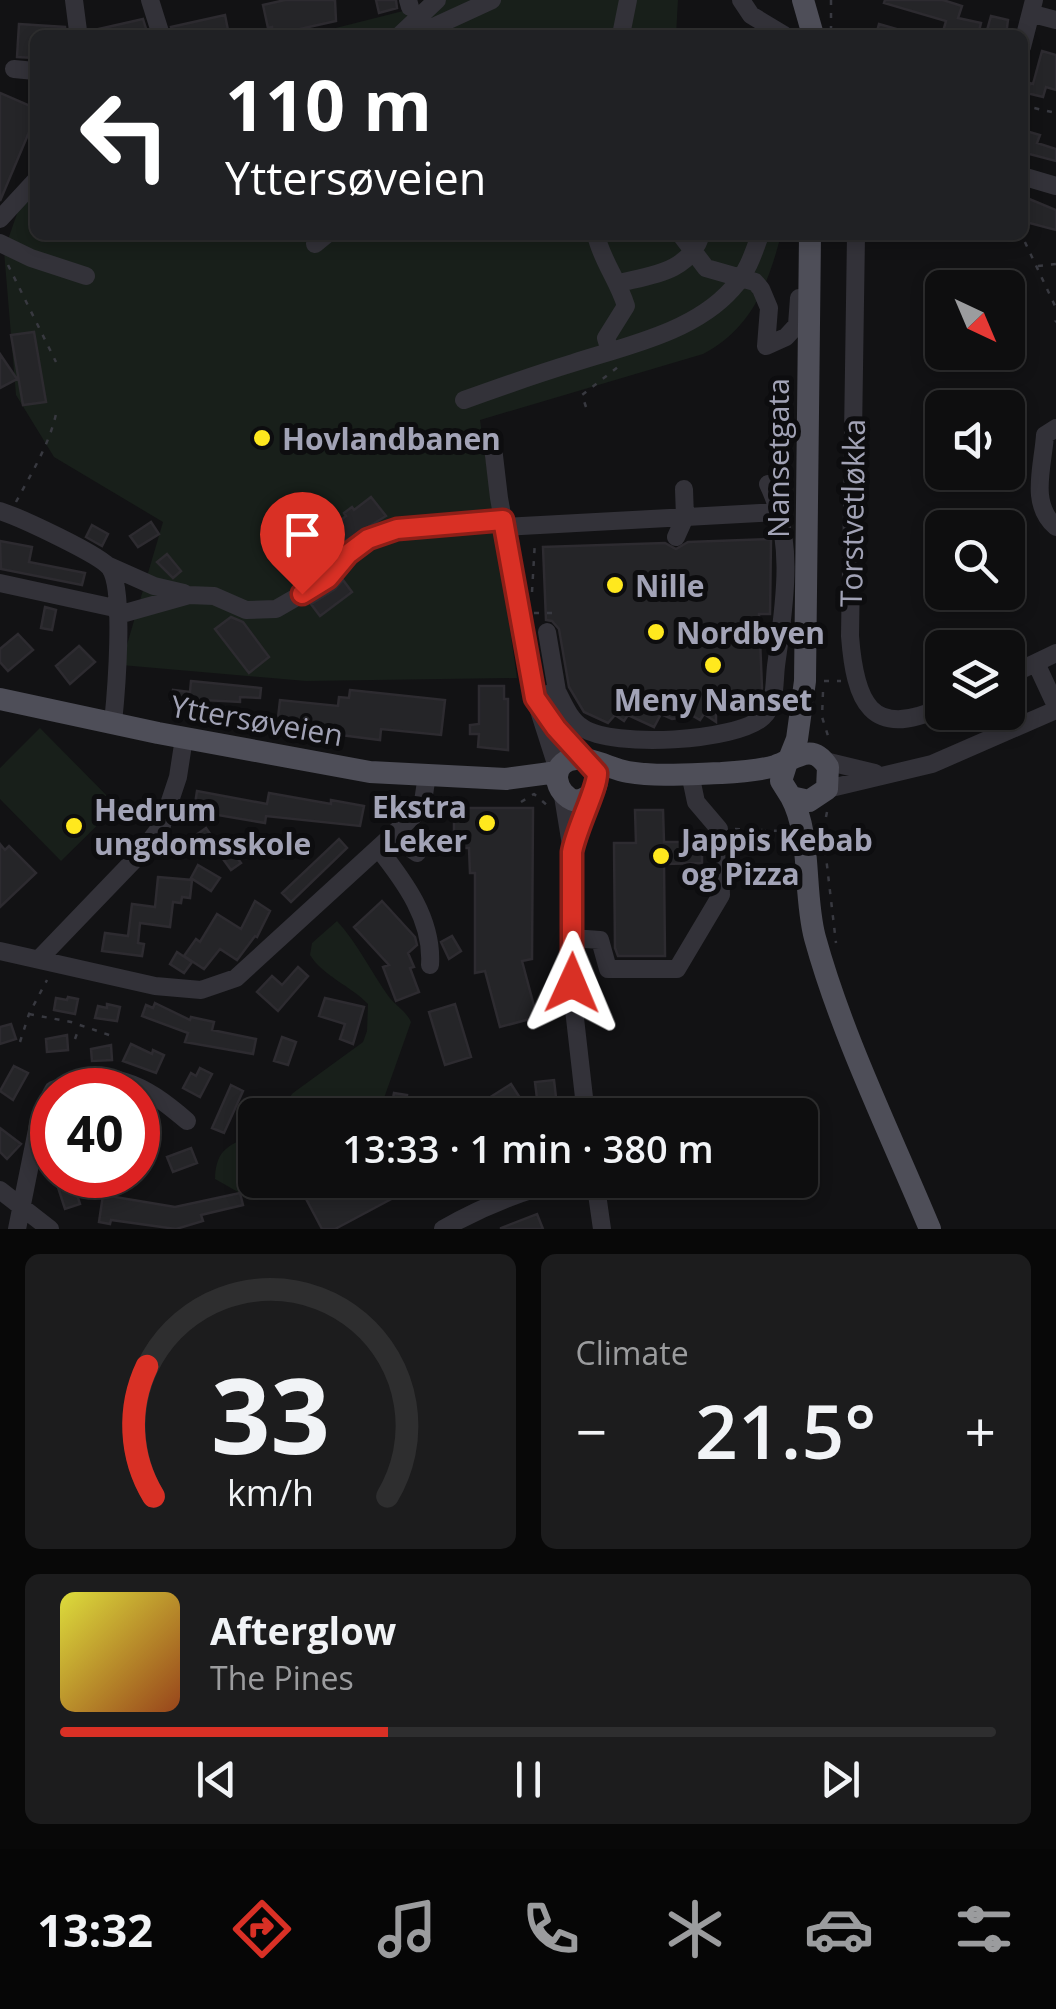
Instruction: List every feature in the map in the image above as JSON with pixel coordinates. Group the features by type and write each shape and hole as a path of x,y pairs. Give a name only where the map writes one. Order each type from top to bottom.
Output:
{"main road":[{"path":"803,0 813,30"},
{"path":"815,30 818,0"},
{"name":"Nansetgata","path":"810,240 812,732 823,760"},
{"name":"Nansetgata","path":"788,760 814,681"},
{"name":"Yttersøveien","path":"0,699 370,772 559,782"},
{"path":"826,798 809,802 787,792 739,782 632,784 576,801 559,782 569,760 644,774 754,770 805,752 823,760 830,774 826,798 812,832 829,978"},
{"path":"788,760 781,774 800,821 806,894 815,938 930,1229"},
{"path":"586,761 597,773 597,787 591,795"}],"street":[{"path":"74,0 78,30"},
{"path":"150,0 160,30"},
{"path":"405,30 437,0"},
{"path":"427,30 492,0"},
{"path":"621,30 628,0"},
{"path":"740,0 750,15 776,30"},
{"path":"1034,7 1056,20"},
{"path":"14,69 30,71"},
{"path":"1028,178 1056,186"},
{"path":"0,219 30,186"},
{"path":"598,240 626,306 606,338 612,350"},
{"path":"684,240 706,268 755,282 766,298 766,346 786,337 797,325 800,284 808,259"},
{"path":"619,283 672,270 692,254 699,240"},
{"path":"464,400 696,318 731,292 751,263 758,240"},
{"name":"Torstvetløkka","path":"856,240 850,636 856,681"},
{"path":"0,243 86,276"},
{"path":"1056,428 1045,435 1039,498 1043,514 1056,528"},
{"path":"493,448 535,698 559,782 572,852"},
{"path":"548,632 558,691 568,713 581,728 596,734 682,738 734,734 760,721 772,704 786,604 778,512 768,484"},
{"path":"676,538 685,517 684,489"},
{"path":"4,512 154,586 214,596 246,610 276,609 328,578 348,554 368,539 397,529 778,512"},
{"path":"109,566 116,580 114,723"},
{"path":"0,583 114,611 190,594"},
{"path":"1025,668 1056,653"},
{"path":"826,798 885,775 932,764 1056,708 1036,663"},
{"path":"856,681 868,706 888,719 910,720 925,714"},
{"path":"535,698 558,691"},
{"path":"535,698 586,761"},
{"path":"45,960 162,825 178,777 184,738"},
{"path":"823,760 885,775"},
{"path":"0,952 155,986 201,990 236,978 422,808 426,775"},
{"path":"572,938 600,940 608,969 676,969 721,894 719,829 696,802 692,783"},
{"path":"584,1098 575,1030 572,852 576,830 591,795"},
{"path":"392,834 417,853"},
{"path":"378,848 413,896 432,944 430,965"},
{"path":"160,1098 186,1120"},
{"path":"17,1229 30,1165"},
{"path":"0,1190 50,1229"},
{"path":"443,1229 506,1198"},
{"path":"598,1198 602,1229"}],"path":[{"path":"831,0 831,30"},
{"path":"1028,110 1056,113"},
{"path":"1024,240 1056,308"},
{"path":"0,243 56,362"},
{"path":"1036,266 1056,264"},
{"path":"586,407 582,395 620,365 612,350"},
{"path":"4,512 31,480 43,445 54,428 57,408"},
{"path":"533,613 553,613"},
{"path":"814,681 856,681"},
{"path":"826,798 824,831 837,950"},
{"path":"719,829 773,830"},
{"path":"20,1042 44,986 45,960"},
{"path":"29,1014 71,1022 115,1037"},
{"path":"75,1039 79,1027"}],"shaded area":[{"path":"424,0 678,0 676,30 328,30 415,8"},
{"name":"Hovlandbanen","path":"30,176 30,240 779,240 755,304 720,344 703,354 480,420 517,678 306,681 121,665 163,522 54,457 16,395 4,251"},
{"name":"Hedrum ungdomsskole","path":"40,728 117,806 61,861 0,799 0,768"},
{"path":"337,921 411,1022 384,1098 289,1098 363,1042 367,1031 368,1004 322,969 310,955 312,943"},
{"path":"238,1142 238,1192 215,1179 218,1160"}],"building":[{"path":"285,0 335,0 336,21 296,30 272,30 268,28 263,5"},
{"path":"376,0 396,0 397,8 379,13"},
{"path":"943,0 962,6 958,18 981,23 979,30 943,30 946,21 884,3"},
{"path":"225,15 228,30 172,30 171,27"},
{"path":"991,16 1008,20 1007,30 987,30"},
{"path":"143,19 146,30 94,30"},
{"path":"19,24 65,27 65,30 30,30 30,58 17,57"},
{"path":"879,24 900,30 877,30"},
{"path":"1042,51 1056,55 1056,90 1046,87 1043,97 1028,93 1030,83 1033,84"},
{"path":"0,93 30,106 30,130 0,201"},
{"path":"1028,132 1040,135 1037,143 1056,149 1056,161 1028,154"},
{"path":"1028,198 1056,210 1056,230 1028,223"},
{"path":"34,332 46,402 23,405 11,335"},
{"path":"0,354 17,379 0,388"},
{"path":"371,497 386,516 340,544 336,539 312,558 305,549 346,516 344,513"},
{"path":"151,522 159,534 138,547 130,536"},
{"path":"92,525 108,534 102,546 86,537"},
{"name":"Nordbyen","path":"771,539 770,614 759,614 762,688 753,708 716,712 716,722 704,714 700,720 693,716 672,719 661,714 654,727 628,715 624,721 615,715 608,723 584,712 569,687 559,629 546,620 543,547 665,543 676,549 688,542"},
{"path":"0,541 32,547 29,562 85,573 82,585 1,569"},
{"path":"167,554 181,571 173,578 157,562"},
{"path":"343,580 352,592 320,616 311,604"},
{"path":"45,607 56,610 52,630 41,628"},
{"path":"231,617 243,622 269,657 249,673 215,629"},
{"path":"18,634 33,650 8,671 0,662 0,649"},
{"path":"79,646 95,662 70,684 56,666"},
{"path":"191,681 261,688 260,698 240,697 240,702 204,700 203,706 171,701 173,690 190,692"},
{"path":"479,686 504,686 504,699 508,699 508,750 478,747 479,734 470,734 470,725 479,724"},
{"path":"350,690 445,700 441,735 381,729 380,740 277,727 280,700 338,706 339,697 349,698"},
{"path":"197,791 267,804 269,793 364,806 360,826 266,816 265,823 194,811"},
{"path":"454,808 533,808 532,959 522,961 537,1017 500,1027 485,971 475,973 475,873 470,873 469,848 454,848"},
{"path":"635,810 663,810 664,842 702,842 702,863 664,864 665,956 618,956 615,948 614,843 636,843"},
{"path":"206,828 218,845 224,841 241,863 231,870 215,848 208,852 196,835"},
{"path":"339,839 347,848 291,902 282,893"},
{"path":"0,844 5,850 9,846 36,873 0,907"},
{"path":"198,865 220,878 211,891 191,878"},
{"path":"158,877 192,880 190,898 173,902 170,927 140,923 138,943 144,944 142,956 102,951 105,933 128,936 132,904 155,907"},
{"path":"255,901 270,911 257,937 237,960 220,949 204,969 184,956 196,939 200,942 217,914 241,929"},
{"path":"382,901 415,937 417,945 408,953 419,992 396,1001 383,967 389,965 354,927"},
{"path":"452,936 461,951 449,959 441,942"},
{"path":"177,952 192,962 184,973 170,964"},
{"path":"298,967 308,976 278,1011 257,992 272,976 282,985"},
{"path":"56,998 78,999 75,1014 54,1010"},
{"path":"325,998 364,1007 353,1044 340,1039 345,1024 319,1016"},
{"path":"155,1003 190,1020 191,1017 214,1022 212,1030 256,1039 253,1054 185,1042 188,1033 142,1016 146,1005 153,1008"},
{"path":"107,1004 120,1007 117,1021 95,1018 98,1006 107,1008"},
{"path":"455,1004 471,1057 445,1065 429,1012"},
{"path":"11,1024 16,1039 0,1044 0,1027"},
{"path":"67,1035 68,1050 47,1052 46,1039"},
{"path":"282,1037 296,1042 288,1065 274,1061"},
{"path":"131,1044 164,1055 158,1068 142,1068 123,1061"},
{"path":"111,1045 112,1060 92,1061 91,1049"},
{"path":"14,1066 28,1073 13,1100 0,1091"},
{"path":"200,1068 212,1074 200,1097 183,1088 191,1073 196,1076"},
{"path":"554,1080 556,1098 537,1098 535,1082"},
{"path":"511,1084 520,1098 489,1098"},
{"path":"231,1085 243,1091 224,1133 212,1128"},
{"path":"0,1128 21,1144 7,1159 0,1152"},
{"path":"191,1148 197,1163 173,1172 167,1157"},
{"path":"238,1193 243,1205 201,1215 203,1221 176,1229 111,1220 110,1224 99,1222 103,1198 175,1207"},
{"path":"61,1198 78,1198 80,1204 65,1209"},
{"path":"306,1198 393,1198 335,1229 322,1229"},
{"path":"537,1214 543,1229 501,1229 501,1228"}],"place":[{"name":"Hovlandbanen","path":"262,438"},
{"name":"Nille","path":"615,585"},
{"name":"Nordbyen","path":"656,632"},
{"name":"Meny Nanset","path":"713,665"},
{"name":"Ekstra Leker","path":"487,823"},
{"name":"Hedrum ungdomsskole","path":"74,826"},
{"name":"Jappis Kebab og Pizza","path":"661,856"}],"route":[{"path":"302,594 328,578 348,554 368,539 397,529 503,520 535,698 597,773 597,787 576,830 572,852 572,983"}]}
